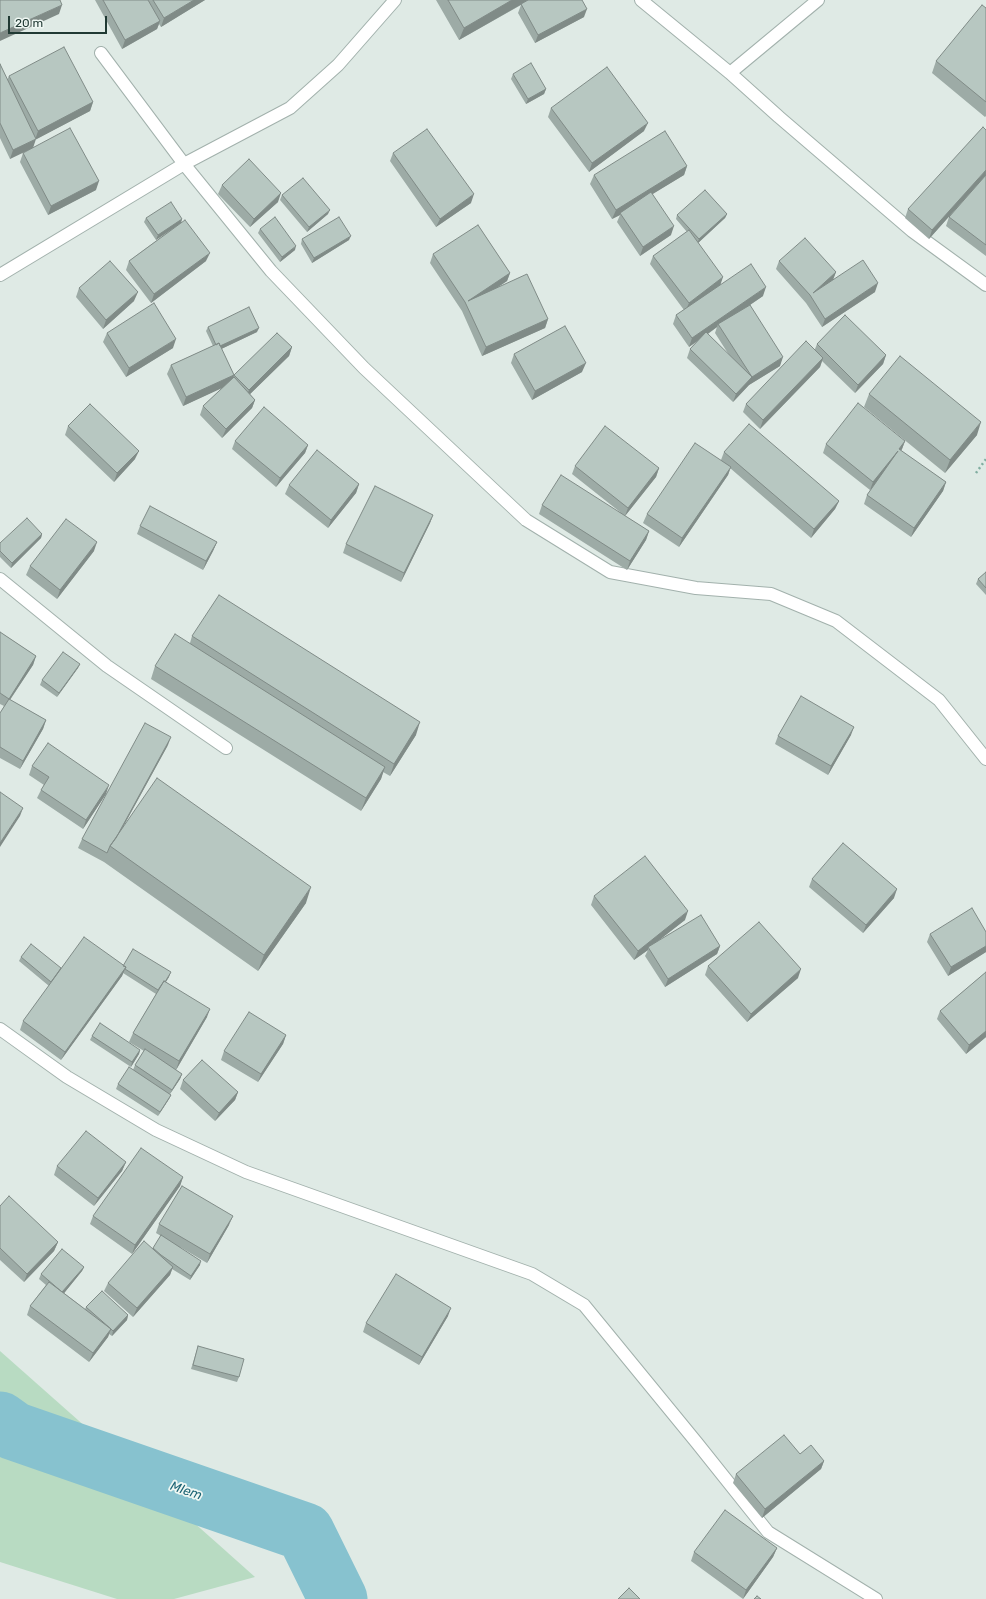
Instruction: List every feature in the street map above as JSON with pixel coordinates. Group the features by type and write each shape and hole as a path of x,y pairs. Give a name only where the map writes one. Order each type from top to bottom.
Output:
{"street":[{"path":"0,275 184,164 290,108 338,65 395,0"},
{"path":"641,0 730,73 912,231 986,285"},
{"path":"730,73 818,0"},
{"path":"101,53 184,164 272,271 364,368 526,520 610,572 696,588 771,594 836,621 939,700 986,759"},
{"path":"0,579 107,666 226,748"},
{"path":"0,1029 68,1077 156,1130 246,1172 532,1274 584,1305 768,1532 876,1599"}],"path":[{"path":"976,473 986,459"}],"green space":[{"path":"0,1351 255,1577 174,1599 117,1599 0,1562"}],"building":[{"path":"0,0 60,0 62,5 0,33"},
{"path":"103,0 148,0 160,21 125,40"},
{"path":"153,0 194,0 164,18"},
{"path":"448,0 512,0 464,28"},
{"path":"528,0 582,0 587,9 538,35 521,4"},
{"path":"982,5 986,8 986,102 936,61"},
{"path":"64,47 93,102 38,131 9,76"},
{"path":"531,63 546,89 528,99 513,74"},
{"path":"0,64 36,139 13,150 0,123"},
{"path":"607,67 648,123 592,163 551,108"},
{"path":"983,127 986,130 986,170 932,230 908,209"},
{"path":"70,128 99,181 51,206 23,153"},
{"path":"427,129 474,194 440,219 393,153"},
{"path":"665,131 687,166 616,210 594,175"},
{"path":"249,159 281,193 254,219 222,185"},
{"path":"986,175 986,245 949,217"},
{"path":"303,178 330,210 309,227 282,195"},
{"path":"705,190 727,214 699,239 677,215"},
{"path":"651,192 674,226 643,247 620,213"},
{"path":"171,202 182,219 158,235 146,218"},
{"path":"275,217 296,246 282,257 260,229"},
{"path":"339,217 351,236 314,258 302,239"},
{"path":"185,220 210,253 154,294 129,261"},
{"path":"478,225 510,273 468,301 527,274 548,319 486,347 465,302 433,254"},
{"path":"689,230 723,277 689,303 653,256"},
{"path":"805,238 836,272 813,293 863,260 878,283 825,319 810,295 779,261"},
{"path":"110,261 138,292 106,320 79,288"},
{"path":"751,264 766,287 692,338 676,315"},
{"path":"154,303 176,339 129,368 107,333"},
{"path":"750,305 783,357 752,377 718,324"},
{"path":"249,307 259,328 220,346 219,343 216,345 208,327"},
{"path":"845,315 886,355 858,385 817,344"},
{"path":"565,326 586,363 535,391 514,354"},
{"path":"706,332 752,377 736,394 690,349"},
{"path":"277,333 292,347 249,390 234,375"},
{"path":"806,341 823,358 763,420 746,404"},
{"path":"219,343 234,375 186,397 171,365"},
{"path":"900,356 981,422 950,460 869,394"},
{"path":"234,377 255,400 226,429 203,406"},
{"path":"858,403 905,441 899,449 946,482 914,528 867,495 898,451 873,482 826,444"},
{"path":"90,404 139,451 117,473 68,426"},
{"path":"264,407 308,445 280,478 235,441"},
{"path":"749,424 839,501 814,529 724,452"},
{"path":"605,426 659,468 628,508 575,466"},
{"path":"695,443 731,467 682,538 647,514"},
{"path":"317,450 359,484 331,520 289,485"},
{"path":"561,475 649,531 630,561 542,505"},
{"path":"375,486 433,515 404,573 346,544"},
{"path":"150,506 217,542 206,561 140,526"},
{"path":"27,518 42,534 12,563 0,551 0,543"},
{"path":"66,519 97,542 60,590 30,566"},
{"path":"986,572 986,588 978,579"},
{"path":"219,595 420,722 394,764 192,636"},
{"path":"0,632 36,656 9,699 0,693"},
{"path":"175,634 385,767 366,798 155,666"},
{"path":"63,652 80,664 59,693 42,680"},
{"path":"801,696 854,727 831,766 778,736"},
{"path":"9,699 46,720 23,761 0,747 0,713"},
{"path":"145,723 171,737 107,853 82,839"},
{"path":"48,743 109,785 86,820 41,790 49,777 32,766"},
{"path":"157,778 311,887 264,955 110,846"},
{"path":"0,792 23,808 0,843"},
{"path":"843,843 897,889 866,925 812,879"},
{"path":"645,856 688,911 638,951 594,896"},
{"path":"972,908 986,932 986,946 951,967 930,934"},
{"path":"701,915 720,946 668,979 648,947"},
{"path":"759,922 801,969 751,1014 708,966"},
{"path":"84,937 126,967 65,1052 23,1021"},
{"path":"31,944 61,968 51,982 21,957"},
{"path":"133,949 171,972 158,990 125,969 126,967 123,966"},
{"path":"986,972 986,1031 969,1045 940,1011"},
{"path":"164,981 210,1009 179,1061 133,1033"},
{"path":"249,1012 286,1035 261,1074 224,1051"},
{"path":"100,1023 140,1050 132,1062 92,1036"},
{"path":"145,1049 182,1074 172,1090 135,1065"},
{"path":"202,1060 238,1092 219,1113 183,1080"},
{"path":"129,1067 171,1095 160,1112 118,1084"},
{"path":"86,1131 126,1162 98,1198 57,1166"},
{"path":"141,1148 183,1177 135,1245 93,1216"},
{"path":"182,1186 233,1216 210,1254 159,1224"},
{"path":"9,1196 58,1242 27,1274 0,1248 0,1206"},
{"path":"161,1235 201,1261 191,1276 153,1248"},
{"path":"144,1241 173,1267 137,1308 108,1283"},
{"path":"62,1249 84,1267 62,1292 41,1274"},
{"path":"396,1274 451,1308 422,1357 366,1323"},
{"path":"49,1282 111,1329 93,1353 30,1306"},
{"path":"102,1291 128,1315 113,1331 86,1307"},
{"path":"198,1346 244,1359 239,1377 193,1365"},
{"path":"784,1435 800,1454 811,1445 824,1461 765,1509 736,1474"},
{"path":"725,1510 777,1548 746,1590 694,1552"},
{"path":"629,1588 640,1599 618,1599"},
{"path":"757,1596 761,1599 754,1599"}],"waterway":[{"name":"Mlem","path":"0,1421 14,1431 305,1532 338,1599"}]}
